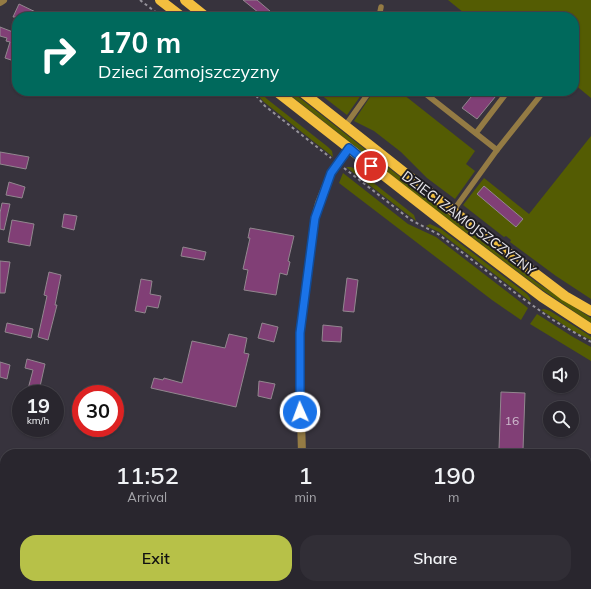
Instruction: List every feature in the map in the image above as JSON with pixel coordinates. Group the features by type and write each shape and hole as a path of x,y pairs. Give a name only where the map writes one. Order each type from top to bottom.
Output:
{"main road":[{"path":"160,0 176,12"},
{"path":"185,0 200,12"},
{"name":"DZIECI ZAMOJSZCZYZNY","path":"282,96 542,297 591,329"},
{"name":"DZIECI ZAMOJSZCZYZNY","path":"307,96 453,211 565,296 591,311"}],"street":[{"path":"302,449 299,355 301,326 315,218 331,173 349,148"}],"lane":[{"path":"380,12 381,7"},
{"path":"345,126 366,96"},
{"path":"428,96 497,150"},
{"path":"476,133 504,96"},
{"path":"453,211 497,150 540,96"}],"path":[{"path":"140,0 156,12"},
{"path":"256,96 265,106 411,220 438,234 553,320 591,342"}],"green space":[{"path":"448,0 591,0 591,98 579,88 579,12 463,12"},
{"path":"259,96 264,96 328,147 332,151 333,157"},
{"path":"291,96 297,96 536,282 591,318 591,323 538,287 441,214"},
{"path":"322,96 360,96 347,115"},
{"path":"371,96 405,96 475,151 466,164 475,171 455,199 427,178 401,152 374,131 354,121"},
{"path":"591,136 591,299 556,276 510,242 511,240 506,236 504,237 463,205 484,178 529,214"},
{"path":"346,167 356,169 414,215 416,221"},
{"path":"343,173 408,224 436,237 528,308 521,320 492,300 339,183"},
{"path":"430,224 441,229 527,294 531,302 439,232 426,226"},
{"path":"544,309 550,311 587,334 591,337 591,340 573,331 541,310"},
{"path":"537,314 591,347 591,361 530,324"}],"building":[{"path":"243,0 257,0 271,12 258,12"},
{"path":"19,4 36,12 15,12"},
{"path":"0,27 12,32 12,60 5,58 10,42 6,41 7,38 0,36"},
{"path":"472,96 496,96 477,119 462,108"},
{"path":"0,152 29,157 26,169 0,164"},
{"path":"9,182 25,187 22,198 6,195"},
{"path":"484,186 523,219 516,227 477,194"},
{"path":"2,203 10,204 4,230 0,229 0,213"},
{"path":"64,214 77,216 74,230 62,227"},
{"path":"12,220 34,224 30,246 8,242"},
{"path":"250,228 294,236 288,261 290,262 287,275 280,273 276,295 244,290 248,270 243,269 250,238 248,238"},
{"path":"183,247 206,252 204,260 181,256"},
{"path":"0,261 10,262 5,293 0,293"},
{"path":"49,272 61,275 55,305 57,305 48,340 38,337 47,296 44,295"},
{"path":"347,278 358,280 354,312 343,311"},
{"path":"141,279 152,281 150,294 161,296 158,308 147,306 145,313 135,311"},
{"path":"7,323 33,329 31,338 5,332"},
{"path":"262,323 278,327 274,342 258,338"},
{"path":"323,325 342,327 341,342 322,341"},
{"path":"229,334 247,338 244,353 249,354 236,407 151,388 154,378 163,380 164,378 182,383 192,341 225,348"},
{"path":"27,359 45,364 40,385 29,385 33,370 25,368"},
{"path":"0,362 10,365 7,379 0,377"},
{"path":"259,381 275,384 271,399 258,396"},
{"path":"501,392 525,393 523,449 499,449"}],"route":[{"path":"300,412 299,344 315,218 331,173 349,148 371,166"}]}
